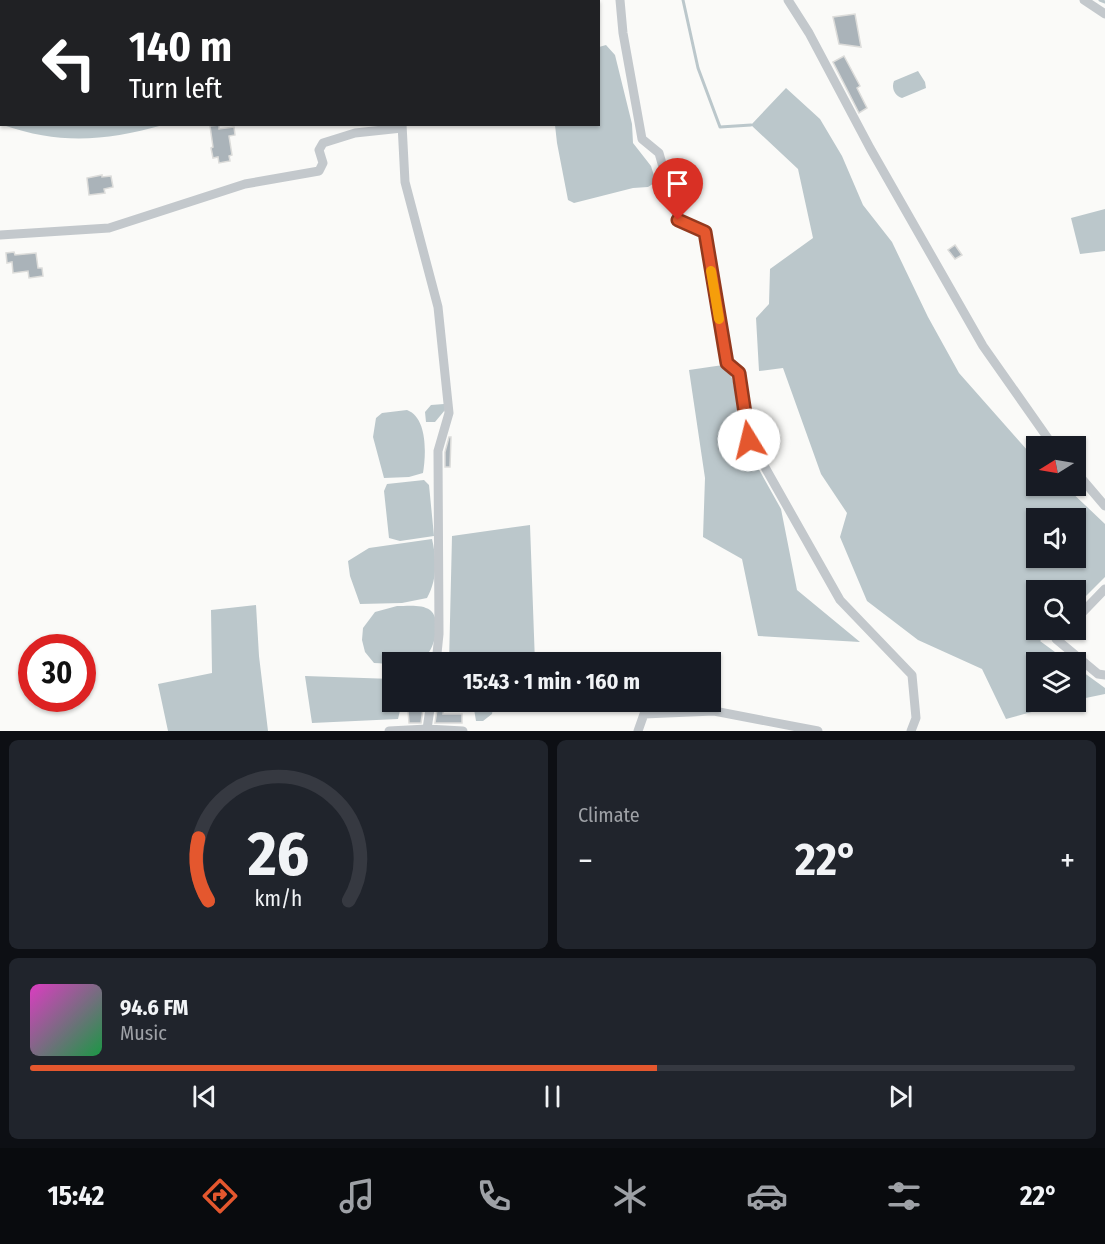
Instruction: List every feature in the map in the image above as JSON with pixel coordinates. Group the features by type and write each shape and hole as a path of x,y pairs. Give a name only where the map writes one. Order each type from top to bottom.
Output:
{"street":[{"path":"620,0 623,33 642,139 658,153 678,220 705,232 727,363 739,373 749,440 840,600 912,675 916,718 911,731"},
{"path":"788,0 809,33 870,148 983,346 1046,436"},
{"path":"1084,0 1105,14"},
{"path":"0,235 109,228 245,184 319,171 323,163 319,150 323,143 355,133 402,126 405,182 438,307 449,413 438,451 437,652"},
{"path":"1086,484 1105,506"},
{"path":"1086,609 1105,589"},
{"path":"1057,640 1098,674 1105,675"},
{"path":"638,731 644,714 714,711 818,731"},
{"path":"427,729 430,712"},
{"path":"389,731 427,729 463,731"}],"shaded area":[{"path":"606,45 615,55 632,124 633,143 651,166 656,182 648,187 633,188 574,203 568,200 555,126 600,126 600,47"},
{"path":"918,71 926,88 902,98 897,95 893,89 894,81"},
{"path":"786,88 820,119 842,156 863,205 892,242 928,317 959,373 1026,449 1026,496 1076,496 1105,524 1105,577 1086,596 1086,580 1026,580 1026,640 1041,640 1055,652 1026,652 1026,712 1032,712 1006,719 982,669 918,640 867,601 840,537 847,513 821,474 783,368 759,371 756,318 769,304 770,269 813,238 798,169 751,125"},
{"path":"6,126 159,126 122,135 83,138 44,136"},
{"path":"1105,209 1105,251 1080,254 1071,218"},
{"path":"723,365 732,378 752,457 781,509 797,590 860,642 758,636 742,559 703,537 705,478 689,370"},
{"path":"444,404 445,410 435,422 426,422 425,412 431,405"},
{"path":"407,410 414,414 422,429 425,447 423,473 409,477 384,478 373,437 376,418 382,413"},
{"path":"424,480 429,485 434,536 400,541 389,538 384,491 387,484"},
{"path":"530,525 535,652 449,652 452,536"},
{"path":"432,539 435,570 433,584 427,598 402,603 360,604 350,576 348,561 369,548"},
{"path":"256,605 259,656 268,731 168,731 158,684 212,673 211,610"},
{"path":"397,606 419,606 430,610 436,621 436,629 429,652 382,652 382,663 374,663 365,652 362,640 363,628 375,612"},
{"path":"1086,674 1105,688 1105,694 1086,698"},
{"path":"305,676 382,679 382,712 400,712 398,719 312,723"},
{"path":"474,712 492,712 483,721 476,721"}],"building":[{"path":"855,14 861,47 839,44 833,17"},
{"path":"844,56 860,86 857,88 867,108 859,113 833,62"},
{"path":"210,126 219,126 219,129 234,127 235,135 229,136 232,155 229,156 230,161 219,163 218,157 213,158 211,148 213,147"},
{"path":"102,175 102,177 111,176 113,187 104,189 105,193 89,195 87,178"},
{"path":"955,245 962,255 955,259 948,250"},
{"path":"14,252 15,255 36,253 38,268 42,268 43,276 29,278 28,271 13,273 12,262 7,263 6,253"},
{"path":"449,437 451,437 450,467 445,467 445,452"},
{"path":"408,712 423,712 421,723 409,723"},
{"path":"437,712 462,714 462,723 435,723"}],"waterway":[{"path":"683,0 698,68 720,127 751,125"},
{"path":"1100,0 1105,2"}],"slow traffic":[{"path":"711,271 719,319"}],"route":[{"path":"678,220 705,232 727,363 739,373 749,440"}]}
